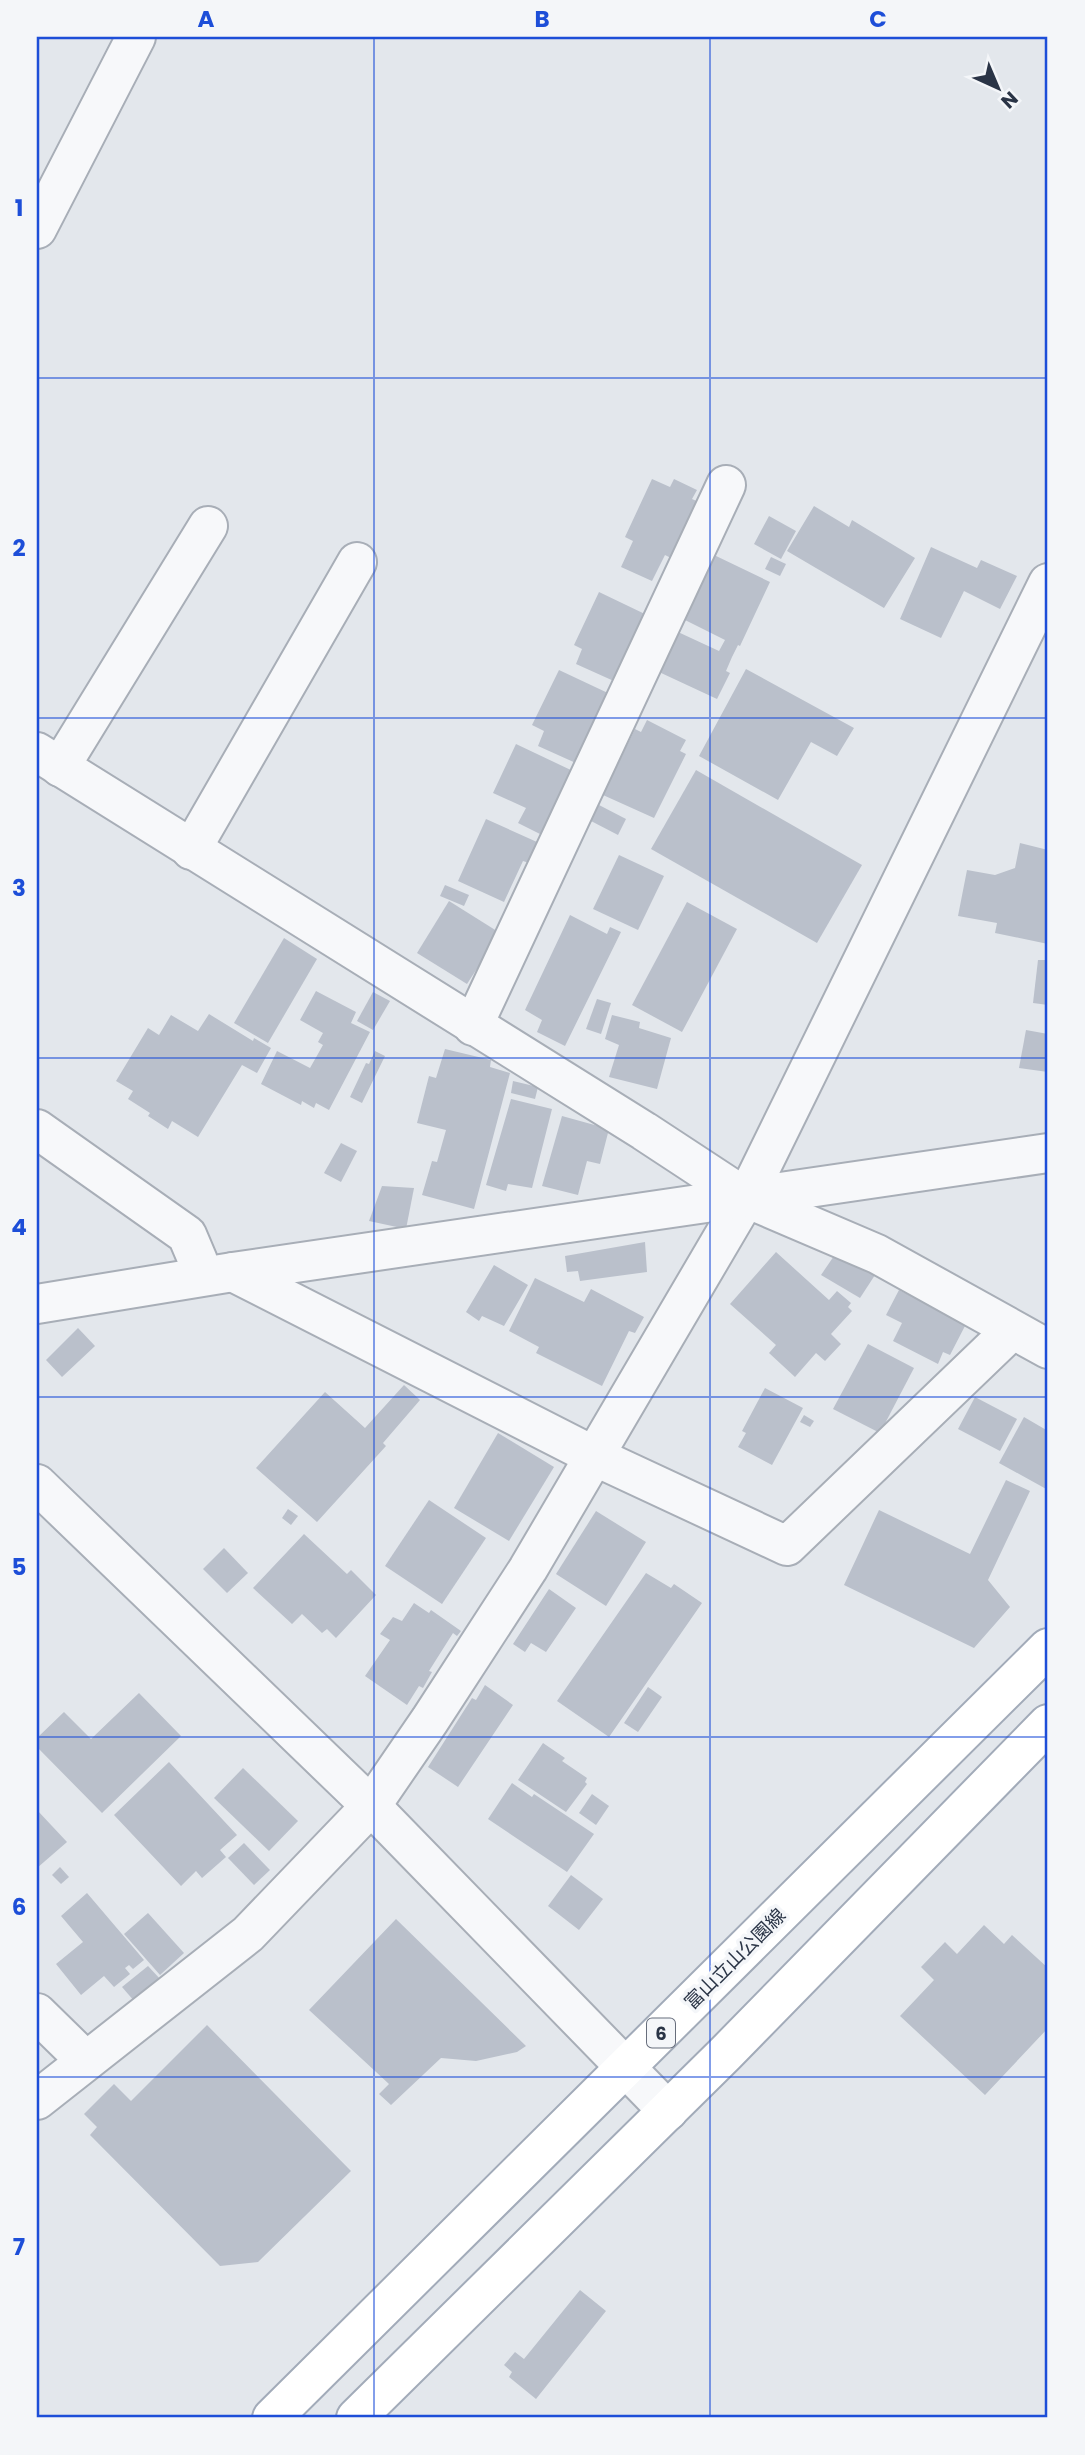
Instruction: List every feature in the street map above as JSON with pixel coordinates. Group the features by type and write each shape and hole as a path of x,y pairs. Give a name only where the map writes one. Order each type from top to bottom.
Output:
{"main road":[{"name":"富山立山公園線","path":"272,2418 1048,1648"},
{"path":"356,2418 668,2111 1048,1724"}],"street":[{"path":"37,229 136,37"},
{"path":"473,1026 726,485"},
{"path":"208,526 48,760 644,1131 746,1198 877,1254 1048,1349"},
{"path":"191,850 357,562"},
{"path":"37,2100 248,1934 371,1806 430,1720 528,1569 746,1198 1048,583"},
{"path":"37,1129 187,1236 198,1261 216,1275 787,1546 1012,1330"},
{"path":"37,1304 216,1275 1048,1153"},
{"path":"37,1484 371,1806 668,2111"},
{"path":"37,2013 86,2062"}],"building":[{"path":"652,479 670,487 674,479 697,490 692,499 701,503 673,559 665,555 652,581 621,567 633,541 625,537"},
{"path":"814,506 849,527 852,520 915,558 884,608 787,551"},
{"path":"769,516 796,531 781,559 754,544"},
{"path":"931,547 977,568 981,560 1017,576 1000,609 964,591 941,638 900,619"},
{"path":"714,555 770,582 740,646 738,645 732,657 726,671 730,673 717,699 659,672 678,632 719,651 725,640 683,619"},
{"path":"771,557 786,564 780,576 765,569"},
{"path":"599,592 649,616 616,682 576,664 582,649 574,645"},
{"path":"746,669 854,728 837,756 811,742 778,800 699,756"},
{"path":"559,670 610,694 578,764 538,746 544,731 532,725"},
{"path":"647,720 686,740 680,751 686,754 654,818 603,795 635,729 641,732"},
{"path":"516,744 575,772 544,836 518,823 526,808 493,793"},
{"path":"696,770 862,865 817,943 651,849"},
{"path":"599,805 626,819 618,835 591,821"},
{"path":"486,819 537,842 529,863 523,861 504,902 458,881"},
{"path":"1020,843 1048,850 1048,944 995,933 997,923 958,916 967,870 995,875 1015,868"},
{"path":"619,855 664,876 638,930 593,909"},
{"path":"445,885 469,895 464,906 440,896"},
{"path":"449,901 500,933 467,984 417,953"},
{"path":"687,902 737,929 682,1032 632,1005"},
{"path":"570,915 607,934 610,927 621,932 565,1046 537,1032 542,1020 525,1010"},
{"path":"284,938 317,959 268,1043 234,1023"},
{"path":"1038,960 1048,960 1048,1005 1033,1003"},
{"path":"316,991 356,1012 351,1023 370,1032 329,1110 316,1103 314,1108 302,1101 301,1105 261,1084 277,1051 310,1068 323,1045 318,1042 323,1033 300,1020"},
{"path":"373,992 390,1001 373,1030 357,1021"},
{"path":"597,999 611,1003 601,1034 586,1029"},
{"path":"209,1014 253,1041 254,1038 271,1048 257,1073 242,1065 198,1137 172,1121 168,1129 148,1116 150,1113 128,1099 133,1091 116,1081 148,1028 159,1035 171,1015 198,1031"},
{"path":"612,1015 640,1022 639,1028 671,1038 657,1089 609,1077 619,1045 605,1039"},
{"path":"1026,1030 1048,1034 1048,1072 1019,1068"},
{"path":"445,1049 491,1060 490,1067 510,1073 474,1209 422,1195 432,1161 437,1162 446,1130 417,1123 429,1076 436,1078"},
{"path":"375,1051 385,1056 362,1103 350,1097 366,1063 369,1064"},
{"path":"513,1081 538,1087 535,1099 511,1093"},
{"path":"511,1099 552,1109 532,1188 508,1184 506,1191 486,1185"},
{"path":"562,1116 609,1129 600,1164 587,1161 578,1195 542,1186"},
{"path":"341,1143 357,1151 341,1182 324,1173"},
{"path":"382,1186 414,1188 406,1229 369,1221"},
{"path":"645,1242 647,1272 580,1281 578,1271 567,1272 565,1256"},
{"path":"776,1252 829,1300 837,1291 851,1303 848,1307 852,1311 831,1334 841,1344 825,1361 816,1353 795,1377 769,1353 776,1345 730,1304"},
{"path":"836,1253 875,1275 860,1298 821,1275"},
{"path":"494,1265 528,1285 504,1326 482,1316 479,1321 466,1312"},
{"path":"535,1278 584,1302 591,1289 644,1317 635,1333 629,1331 602,1386 536,1353 539,1347 509,1331"},
{"path":"899,1290 966,1324 950,1355 943,1352 938,1364 893,1341 902,1323 886,1315"},
{"path":"78,1328 95,1346 62,1377 46,1360"},
{"path":"868,1344 914,1368 880,1433 833,1409"},
{"path":"404,1385 420,1400 383,1443 386,1446 317,1522 256,1468 325,1392 365,1428"},
{"path":"765,1388 803,1408 772,1465 738,1447 746,1433 742,1431"},
{"path":"975,1397 1017,1419 1000,1451 958,1429"},
{"path":"804,1415 814,1421 810,1427 800,1422"},
{"path":"1024,1417 1048,1431 1048,1490 999,1463"},
{"path":"498,1433 554,1467 509,1541 454,1508"},
{"path":"1006,1480 1030,1491 988,1580 1010,1607 974,1648 844,1585 879,1510 970,1554"},
{"path":"429,1500 486,1538 442,1604 385,1566"},
{"path":"288,1509 298,1516 291,1525 282,1518"},
{"path":"596,1511 646,1542 606,1606 556,1574"},
{"path":"304,1534 347,1574 351,1570 376,1595 336,1638 327,1629 322,1633 302,1614 292,1624 253,1588"},
{"path":"224,1548 248,1573 227,1593 203,1569"},
{"path":"646,1573 671,1588 674,1584 702,1603 609,1737 557,1701"},
{"path":"549,1589 576,1608 546,1652 531,1643 525,1652 513,1644"},
{"path":"414,1603 429,1613 431,1610 461,1631 457,1636 453,1633 429,1671 432,1672 423,1688 419,1686 407,1705 365,1676 390,1640 380,1634 393,1617 402,1621"},
{"path":"485,1685 513,1705 458,1787 428,1767 472,1698 476,1700"},
{"path":"648,1687 662,1697 638,1732 624,1723"},
{"path":"139,1693 181,1736 102,1813 37,1747 37,1738 64,1712 91,1739"},
{"path":"543,1743 565,1758 562,1761 587,1778 587,1784 566,1812 518,1780"},
{"path":"169,1762 237,1835 220,1850 226,1857 202,1878 196,1871 181,1886 114,1815"},
{"path":"243,1768 298,1821 269,1851 214,1798"},
{"path":"512,1783 532,1797 534,1794 594,1834 567,1872 488,1819"},
{"path":"592,1794 609,1806 596,1825 579,1813"},
{"path":"37,1810 67,1842 37,1868"},
{"path":"244,1843 270,1870 254,1885 228,1858"},
{"path":"60,1867 69,1877 61,1884 52,1875"},
{"path":"571,1875 603,1899 579,1930 548,1906"},
{"path":"87,1893 144,1960 133,1969 129,1965 125,1968 130,1974 114,1987 104,1976 81,1995 56,1964 83,1942 61,1916"},
{"path":"148,1913 184,1953 160,1975 124,1934"},
{"path":"396,1919 526,2046 517,2052 476,2061 441,2058 391,2105 379,2094 389,2084 309,2010"},
{"path":"984,1925 1004,1944 1012,1935 1048,1968 1048,2028 985,2095 900,2016 934,1980 921,1967 945,1942 957,1954"},
{"path":"148,1966 161,1980 135,2002 122,1987"},
{"path":"207,2025 351,2171 258,2262 220,2266 90,2135 97,2127 84,2114 114,2084 131,2101"},
{"path":"580,2290 606,2311 536,2399 509,2377 512,2372 504,2365 515,2352 524,2359"}]}
